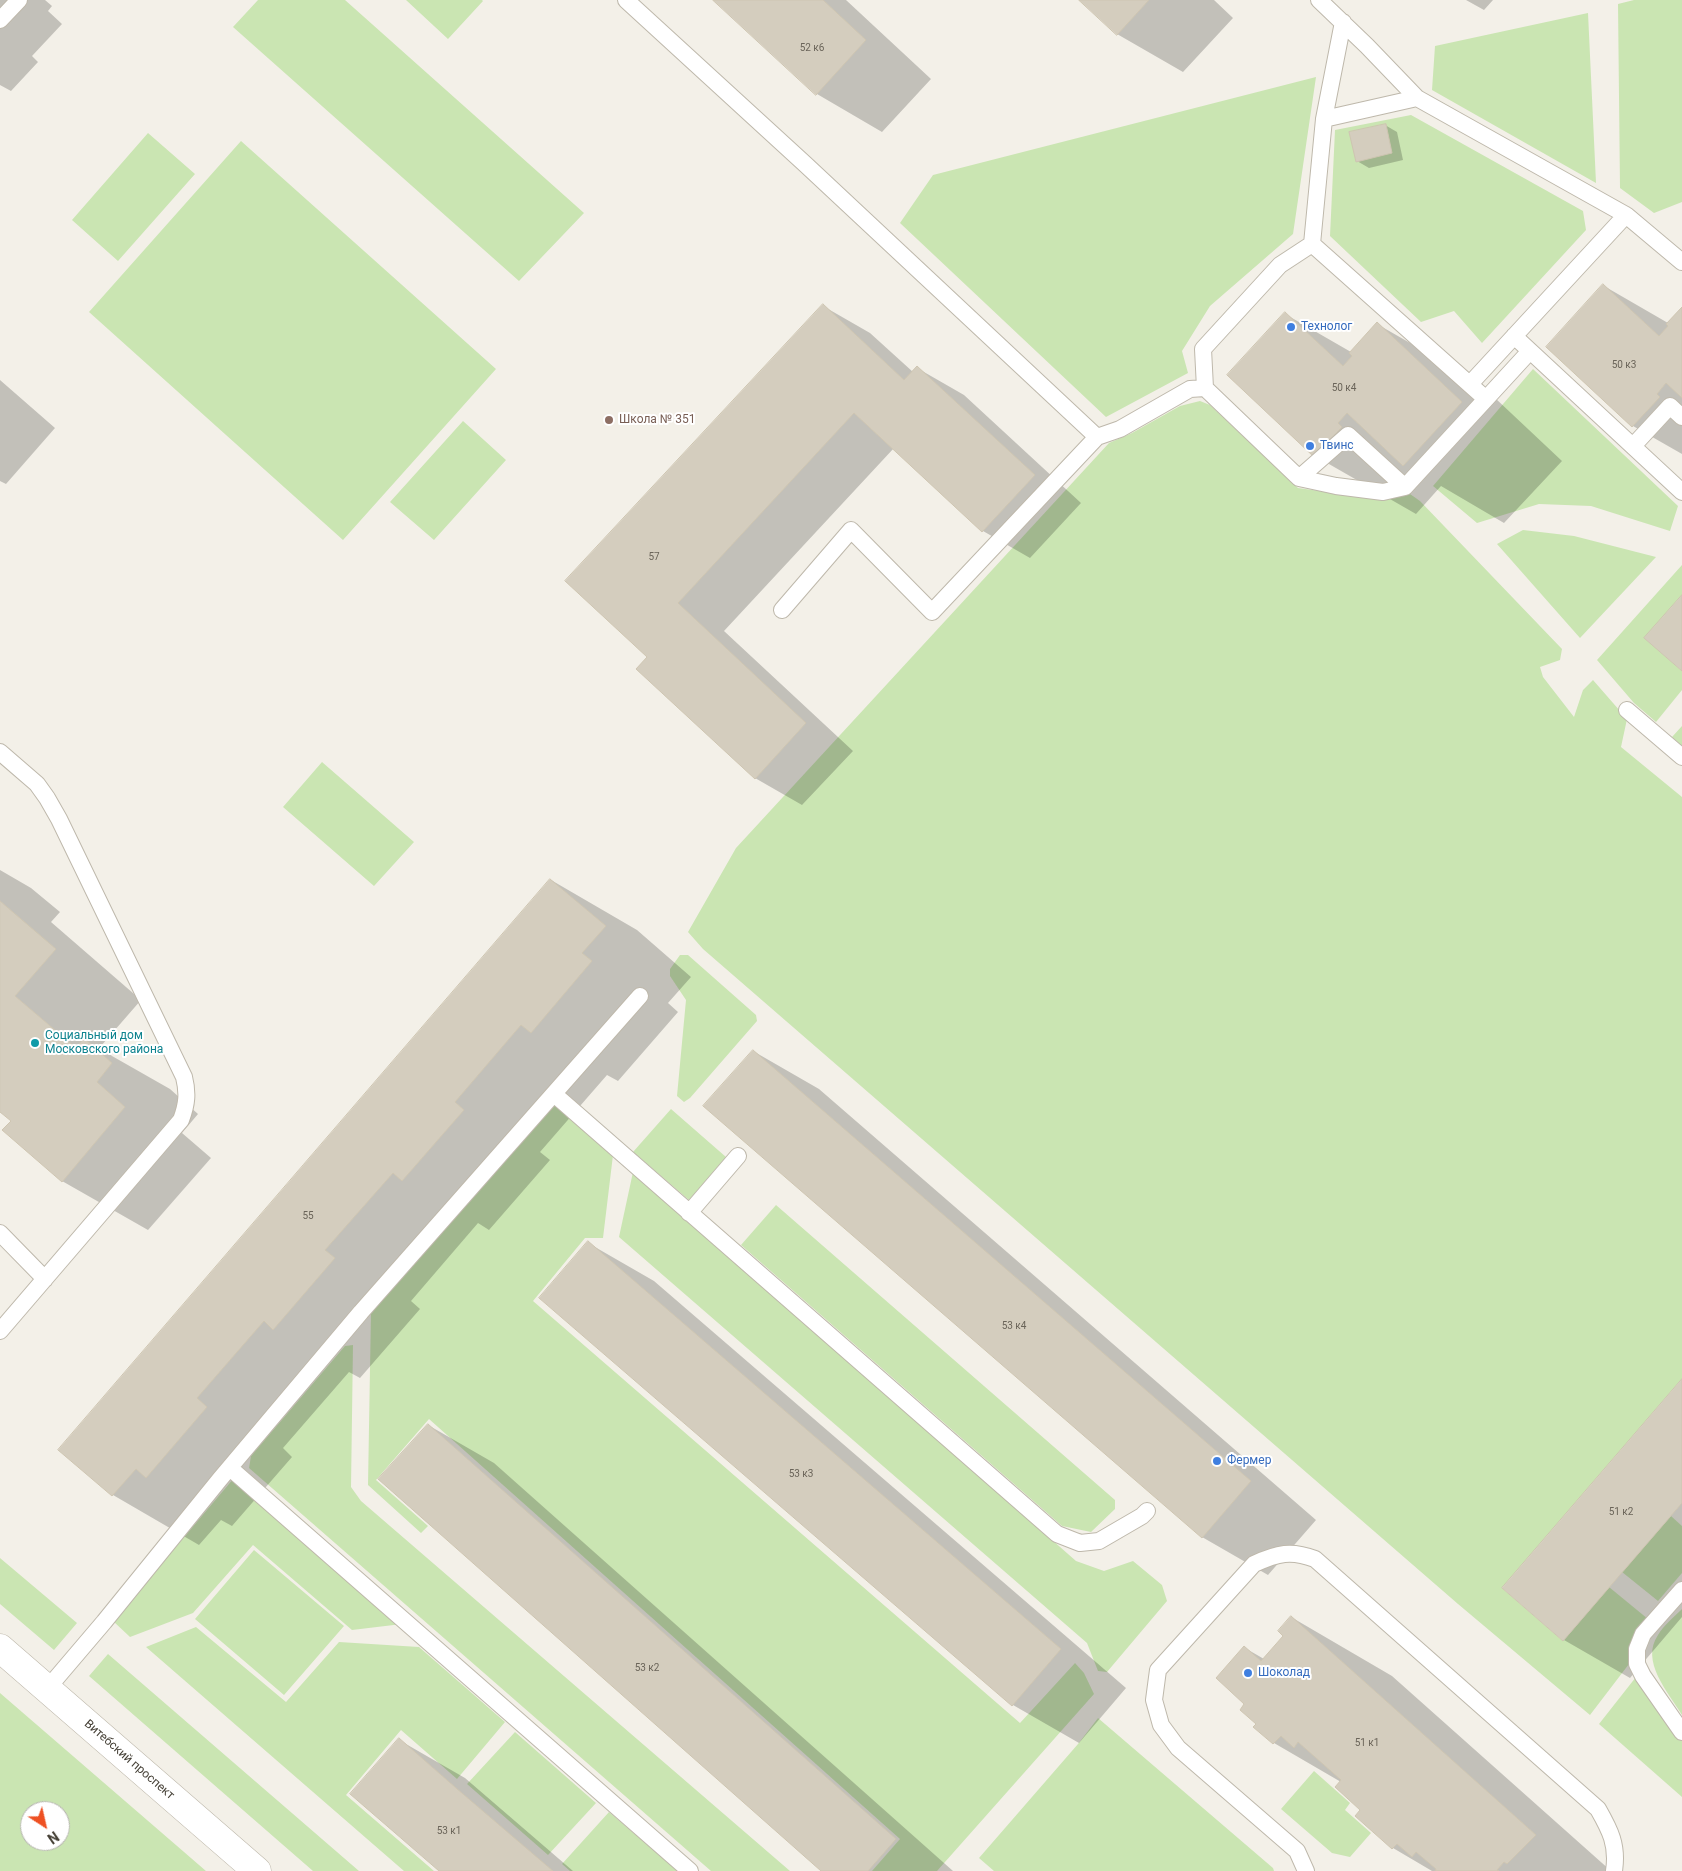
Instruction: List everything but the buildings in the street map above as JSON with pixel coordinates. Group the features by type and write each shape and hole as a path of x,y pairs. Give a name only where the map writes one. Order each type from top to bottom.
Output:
{"street":[{"name":"Витебский проспект","path":"0,1648 257,1871"}],"lane":[{"path":"0,20 19,0"},
{"path":"626,0 805,164 1097,438"},
{"path":"1319,0 1417,98 1626,214 1682,262"},
{"path":"1312,244 1324,119 1343,22"},
{"path":"1324,119 1417,98"},
{"path":"1608,205 1609,233"},
{"path":"1470,384 1626,214"},
{"path":"1312,244 1486,399"},
{"path":"1312,244 1280,265 1203,349 1205,388 1299,478 1336,486 1383,492 1405,486 1530,351"},
{"path":"1514,336 1682,492"},
{"path":"782,610 851,530 932,612 1097,438 1120,429 1190,389 1205,388"},
{"path":"1633,446 1670,406 1682,417"},
{"path":"1299,478 1348,435 1405,486"},
{"path":"1627,710 1682,758"},
{"path":"0,752 37,784 47,798 184,1077 187,1088 186,1108 181,1120 0,1331"},
{"path":"47,1689 361,1312 640,996"},
{"path":"554,1094 1057,1534 1080,1543 1099,1541 1142,1516 1147,1511"},
{"path":"689,1213 738,1156"},
{"path":"0,1232 45,1279"},
{"path":"230,1468 690,1871"},
{"path":"1306,1871 1297,1851 1178,1748 1161,1725 1154,1700 1158,1670 1254,1564 1284,1553 1301,1554 1315,1560 1598,1809 1611,1831 1615,1848 1614,1871"},
{"path":"1682,1590 1643,1634 1637,1649 1637,1664 1643,1676 1682,1732"}],"green space":[{"path":"258,0 345,0 584,213 519,281 233,27"},
{"path":"406,0 482,0 483,1 448,39"},
{"path":"1634,0 1682,0 1682,202 1654,213 1620,188 1618,4"},
{"path":"1588,13 1596,183 1432,90 1435,46"},
{"path":"1316,77 1293,234 1210,306 1182,351 1188,373 1106,417 900,223 933,175"},
{"path":"1411,115 1583,211 1586,230 1482,343 1454,311 1421,322 1330,236 1335,130"},
{"path":"148,133 195,174 118,261 72,220"},
{"path":"241,141 496,369 343,540 89,312"},
{"path":"1533,369 1678,506 1670,531 1591,506 1539,504 1477,523 1433,486"},
{"path":"1200,401 1210,405 1298,488 1385,500 1410,494 1420,501 1562,649 1560,660 1540,667 1543,677 1574,717 1583,690 1593,680 1627,719 1621,747 1682,797 1682,1379 1502,1588 1563,1641 1609,1587 1648,1619 1631,1644 1629,1664 1590,1715 1458,1604 703,949 688,932 736,848 1109,443 1132,433 1180,406"},
{"path":"463,421 506,460 434,540 390,502"},
{"path":"1523,530 1574,536 1656,557 1580,638 1497,544"},
{"path":"1682,565 1682,595 1645,638 1682,671 1682,690 1656,722 1634,703 1597,660"},
{"path":"1682,726 1682,746 1672,737"},
{"path":"322,762 414,842 374,886 283,807"},
{"path":"680,955 688,955 756,1015 757,1021 690,1098 684,1102 677,1096 686,1000 670,976 670,969"},
{"path":"555,1103 613,1155 603,1238 585,1238 533,1301 1020,1723 1075,1663 1084,1673 1094,1694 937,1871 872,1871 900,1839 429,1419 376,1480 428,1526 421,1533 368,1485 371,1311"},
{"path":"671,1109 726,1157 689,1200 633,1152"},
{"path":"633,1172 1076,1561 1104,1571 1133,1561 1162,1585 1167,1601 1107,1672 1098,1671 1087,1643 619,1237"},
{"path":"776,1205 1115,1500 1115,1509 1091,1532 1062,1526 741,1245"},
{"path":"353,1345 351,1487 361,1501 790,1871 711,1871 249,1468 251,1456 345,1346"},
{"path":"234,1478 402,1624 352,1630 253,1545 193,1613 130,1637 113,1621"},
{"path":"1671,1516 1682,1526 1682,1573 1658,1601 1622,1572"},
{"path":"254,1550 344,1626 284,1695 195,1619"},
{"path":"0,1558 77,1623 54,1650 0,1604"},
{"path":"1682,1609 1682,1715 1658,1676 1652,1655 1653,1645 1658,1635 1666,1624"},
{"path":"196,1627 286,1702 339,1642 419,1647 505,1722 457,1779 401,1730 346,1795 434,1871 404,1871 146,1647"},
{"path":"108,1654 359,1871 313,1871 89,1676"},
{"path":"1636,1677 1682,1741 1682,1797 1599,1724"},
{"path":"0,1693 206,1871 0,1871"},
{"path":"1098,1718 1273,1868 1274,1871 994,1871 979,1858 1078,1744"},
{"path":"515,1732 596,1803 548,1855 467,1784"},
{"path":"1314,1771 1350,1803 1345,1810 1371,1833 1350,1857 1332,1853 1281,1809"},
{"path":"609,1812 678,1871 570,1871 562,1864"}],"place":[{"name":"Технолог","path":"1291,327"},
{"name":"Школа № 351","path":"609,420"},
{"name":"Твинс","path":"1310,446"},
{"name":"Социальный дом Московского района","path":"35,1043"},
{"name":"Фермер","path":"1217,1461"},
{"name":"Шоколад","path":"1248,1673"}]}
